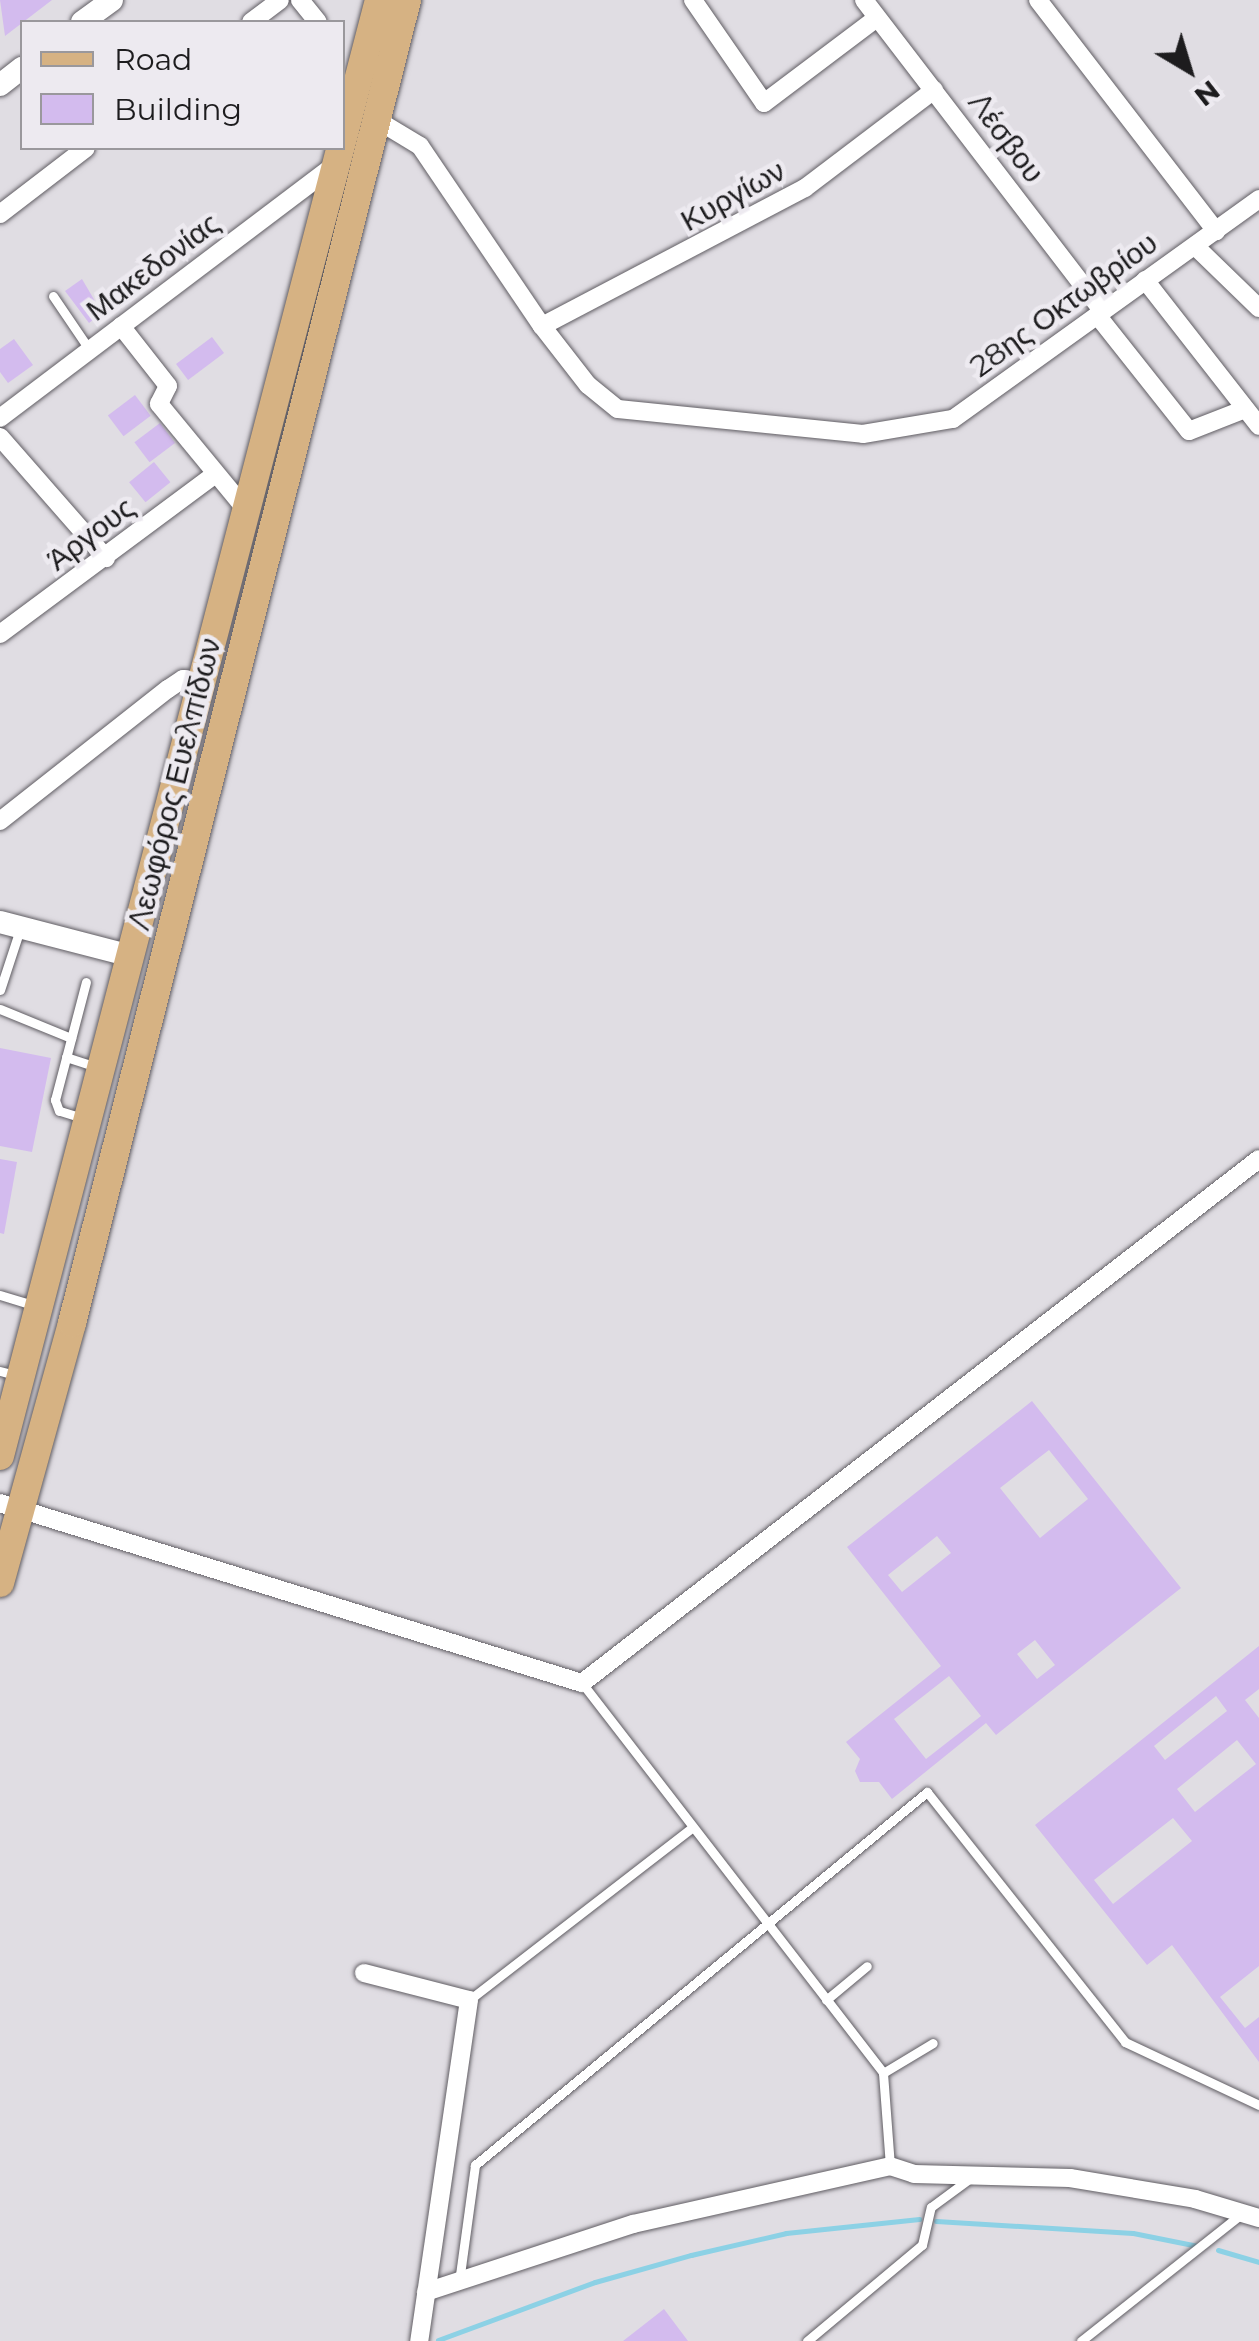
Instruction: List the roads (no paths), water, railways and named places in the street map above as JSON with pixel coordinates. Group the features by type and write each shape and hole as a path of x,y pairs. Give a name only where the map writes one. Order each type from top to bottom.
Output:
{"main road":[{"name":"Λεωφόρος Ευελπίδων","path":"345,141 379,0"},
{"name":"Λεωφόρος Ευελπίδων","path":"0,1583 10,1506 408,0"},
{"name":"Λεωφόρος Ευελπίδων","path":"0,1454 11,1374 40,1307 343,150"}],"street":[{"path":"85,20 112,0"},
{"path":"253,20 280,0"},
{"path":"300,0 316,20"},
{"path":"692,0 764,103 878,18"},
{"name":"Λέσβου","path":"864,0 1189,431 1246,409"},
{"path":"1038,0 1216,231"},
{"path":"345,58 360,78"},
{"path":"0,85 20,70"},
{"name":"Κυργίων","path":"542,326 805,188 934,90"},
{"name":"28ης Οκτωβρίου","path":"378,120 420,146 542,326 588,385 618,409 890,432 953,419 1259,199"},
{"path":"0,214 83,150"},
{"name":"Μακεδονίας","path":"0,418 340,162"},
{"path":"1195,246 1259,308"},
{"path":"1145,280 1259,426"},
{"path":"121,326 168,386 160,404 213,476 248,512"},
{"path":"0,437 106,558"},
{"name":"Άργους","path":"0,634 213,476"},
{"path":"0,821 184,678 203,682"},
{"path":"10,924 132,956"},
{"path":"10,1506 582,1684 1259,1158"},
{"path":"364,1974 469,2000 419,2341"},
{"path":"426,2292 634,2224 890,2166 971,2177 1070,2178 1195,2199 1250,2216"}],"lane":[{"path":"52,296 89,349"},
{"path":"0,990 10,924"},
{"path":"86,982 56,1107 88,1120"},
{"path":"0,1010 72,1038"},
{"path":"66,1057 102,1068"},
{"path":"0,1295 40,1307"},
{"path":"582,1684 690,1830 883,2073 890,2166"},
{"path":"460,2282 476,2165 927,1792 1125,2042 1259,2104"},
{"path":"469,2000 690,1830"},
{"path":"826,2000 867,1966"},
{"path":"883,2073 933,2042"},
{"path":"807,2341 922,2245 931,2206 971,2177"},
{"path":"1082,2341 1250,2216"}],"waterway":[{"path":"438,2340 595,2282 691,2255 786,2233 919,2219"},
{"path":"936,2221 1133,2233 1198,2246"},
{"path":"1218,2250 1259,2262"}]}
